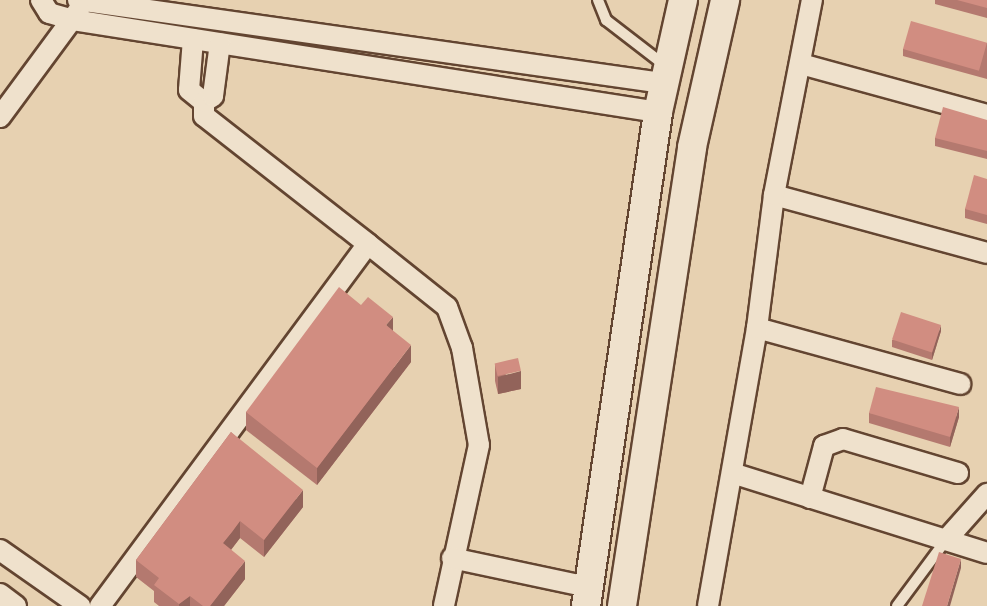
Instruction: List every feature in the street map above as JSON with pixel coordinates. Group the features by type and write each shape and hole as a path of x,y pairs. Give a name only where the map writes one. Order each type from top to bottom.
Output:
{"street":[{"path":"41,0 49,13 73,20 658,112"},
{"path":"452,558 587,596 658,112 683,0"},
{"path":"622,606 692,147 725,0"},
{"path":"708,606 757,328 774,195 812,0"},
{"path":"0,117 73,20 82,1 665,75"},
{"path":"194,39 189,90 204,102"},
{"path":"204,102 213,96 220,43"},
{"path":"801,64 987,115"},
{"path":"204,102 204,116 447,307 462,348 479,445 452,558 444,606"},
{"path":"774,195 987,253"},
{"path":"100,606 368,244"},
{"path":"757,328 960,384"},
{"path":"810,498 824,446 843,439 957,473"},
{"path":"732,473 987,553"},
{"path":"946,540 987,494"},
{"path":"0,550 80,606"},
{"path":"0,594 16,606"}],"lane":[{"path":"598,0 606,20 665,75"},
{"path":"897,606 946,540"}],"building":[{"path":"957,0 987,0 987,8"},
{"path":"911,21 987,43 979,71 903,49"},
{"path":"943,107 987,120 987,151 935,138"},
{"path":"974,175 987,179 987,215 965,209"},
{"path":"339,287 361,305 368,297 393,317 386,325 411,345 317,468 246,412"},
{"path":"901,312 941,325 932,353 892,340"},
{"path":"518,358 521,371 498,376 495,363"},
{"path":"876,387 959,407 950,437 869,413"},
{"path":"231,432 303,490 264,540 240,521 223,543 245,561 210,606 203,606 190,596 179,604 154,585 159,578 136,560"},
{"path":"939,552 961,559 947,606 922,606"}]}
